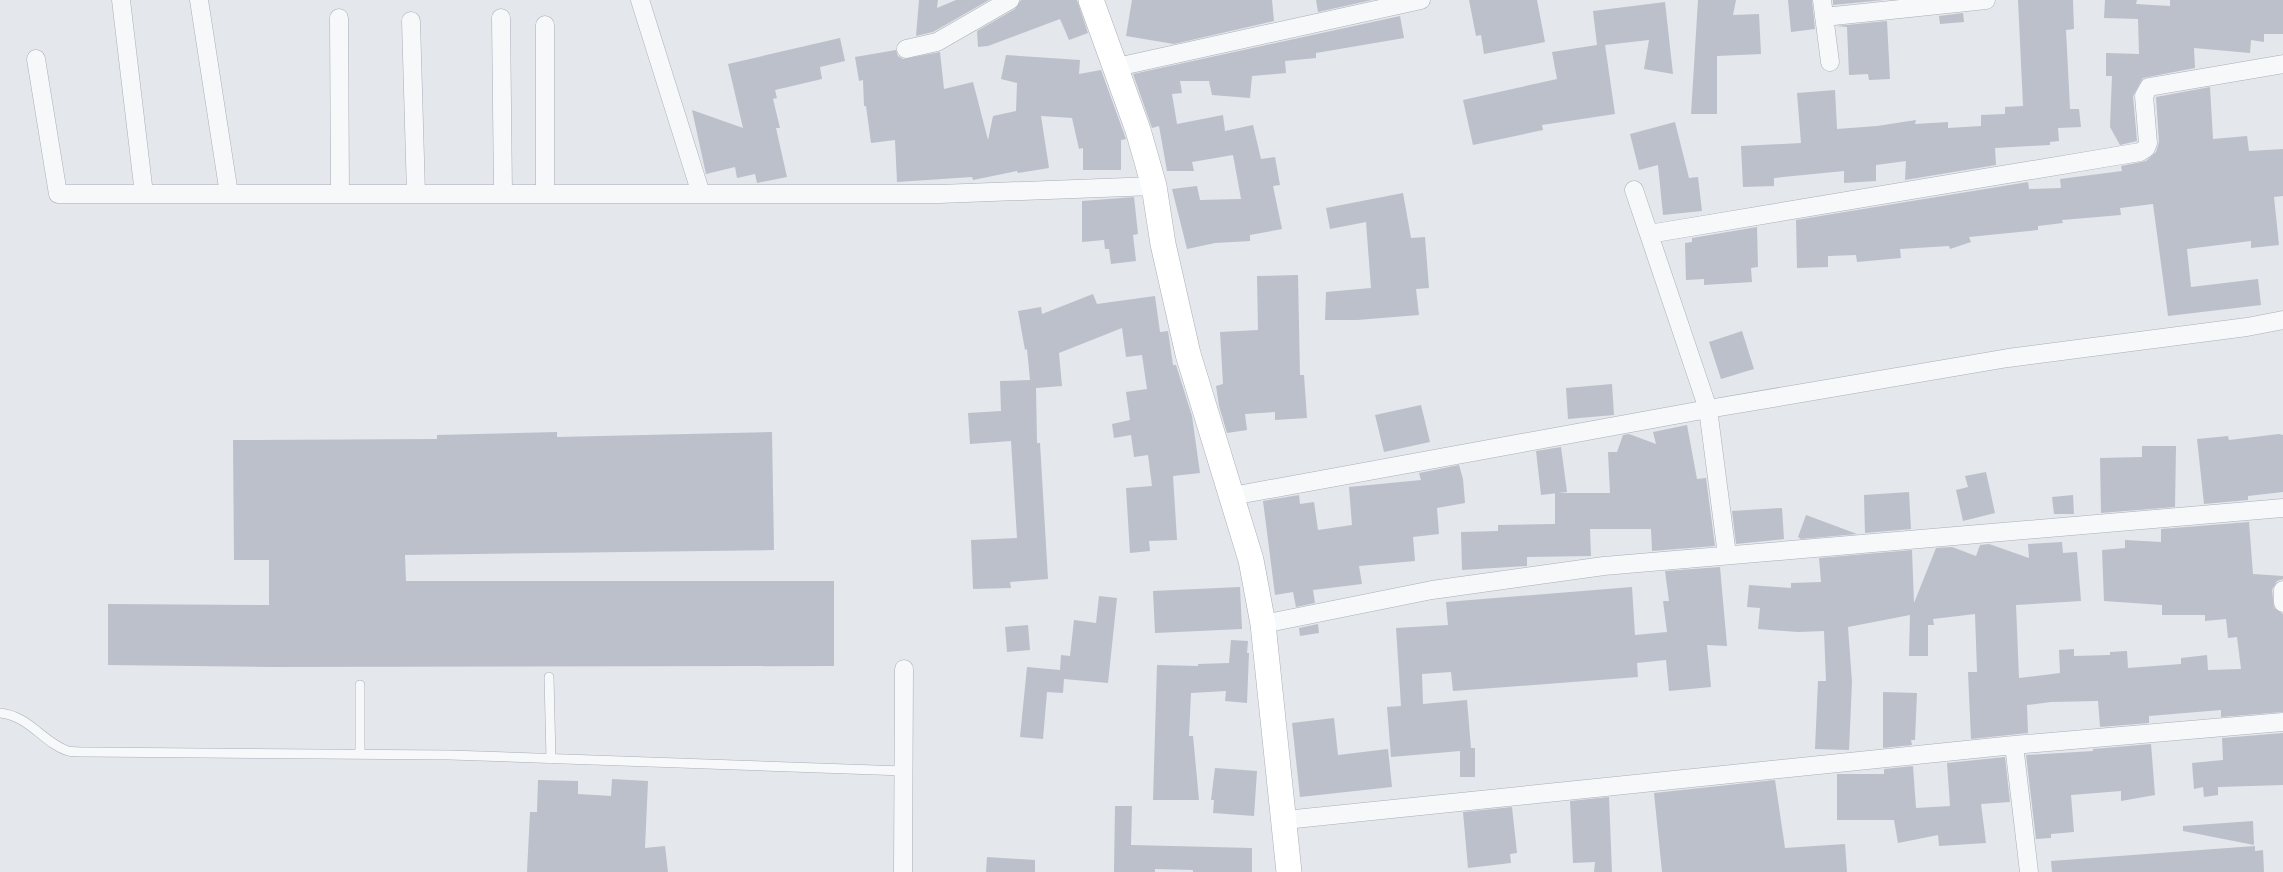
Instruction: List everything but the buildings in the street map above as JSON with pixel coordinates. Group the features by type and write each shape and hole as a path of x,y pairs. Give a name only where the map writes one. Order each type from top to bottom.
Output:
{"street":[{"path":"121,0 144,194"},
{"path":"199,0 229,194"},
{"path":"640,0 701,194"},
{"path":"906,49 937,42 1010,0"},
{"path":"1091,0 1117,66 1154,186 1164,244 1188,354 1251,560 1263,624 1289,872"},
{"path":"1117,66 1421,0"},
{"path":"1830,62 1823,9 1986,0"},
{"path":"339,18 340,194"},
{"path":"501,18 503,194"},
{"path":"411,21 416,194"},
{"path":"545,25 545,194"},
{"path":"36,59 58,194 939,194 1154,186"},
{"path":"1649,234 2140,152 2146,148 2148,142 2144,96 2149,87 2283,64"},
{"path":"1634,190 1708,409 1727,555"},
{"path":"1232,496 1708,409 2008,358 2247,327 2283,320"},
{"path":"1263,624 1432,590 1604,566 2283,508"},
{"path":"2283,590 2283,603"},
{"path":"903,872 904,668"},
{"path":"1285,820 2014,745 2283,722"},
{"path":"2014,745 2029,872"}],"lane":[{"path":"548,677 551,759"},
{"path":"360,685 360,754"},
{"path":"0,713 10,714 26,722 68,751 360,754 904,771"}]}
